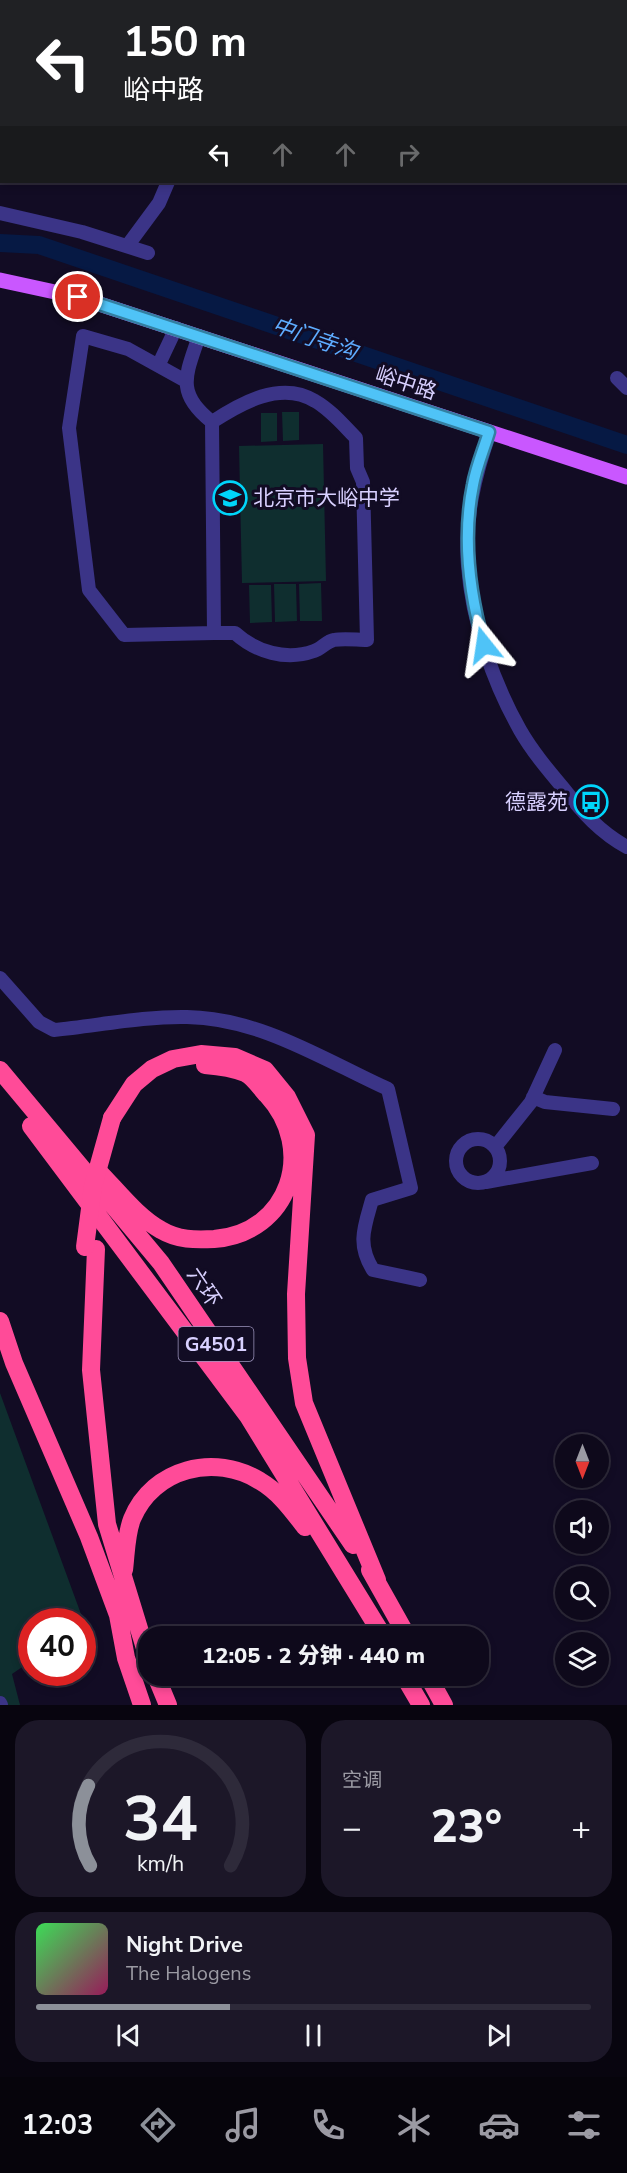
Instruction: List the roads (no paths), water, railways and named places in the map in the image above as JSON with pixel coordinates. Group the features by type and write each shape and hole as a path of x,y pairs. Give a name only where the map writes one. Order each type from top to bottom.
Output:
{"highway":[{"path":"142,1705 126,1658 87,1453 81,1371 91,1248 117,1120 134,1084 153,1069 173,1059 201,1054 234,1057 265,1070 287,1097 306,1135 296,1294 297,1358 304,1403 377,1580"},
{"path":"2,1078 136,1210 160,1230 190,1241 227,1238 262,1222 284,1199 293,1166 292,1141 282,1111 247,1073 206,1065 177,1070 155,1080 117,1120"},
{"name":"六环","path":"2,1078 161,1263 377,1580 402,1626"},
{"name":"六环","path":"2,1078 42,1140 248,1416 377,1626"},
{"path":"91,1248 91,1370 106,1524 138,1626"},
{"path":"0,1321 14,1363 76,1504 118,1615"},
{"path":"123,1578 132,1520 147,1494 166,1479 191,1468 231,1467 261,1481 285,1502 366,1606"},
{"path":"160,1686 168,1705"},
{"path":"410,1686 420,1705"},
{"path":"434,1686 444,1705"}],"main road":[{"name":"峪中路","path":"0,280 50,289 176,328 627,477"}],"street":[{"path":"128,245 159,202 168,183"},
{"path":"0,213 40,220 128,245 148,253"},
{"path":"159,364 176,328"},
{"path":"184,380 159,364 128,349 82,336 69,428 89,590 124,635 235,633 253,647 275,654 298,655 315,651 332,640 367,640 363,482 357,468 357,438 316,401 301,395 273,394 252,399 212,422"},
{"path":"199,336 184,380 191,402 212,422 214,633"},
{"path":"616,378 627,388"},
{"path":"489,432 473,484 468,537 468,566 484,645 521,732 542,763 583,813 609,836 627,847"},
{"path":"0,978 39,1022 54,1030 186,1017 230,1022 282,1037 388,1089 411,1188 372,1200 363,1232 363,1254 373,1270 420,1280"},
{"path":"495,1147 533,1097 555,1050"},
{"path":"533,1097 545,1102 613,1109"},
{"path":"484,1183 491,1179 499,1168 499,1154 495,1147 482,1139 475,1139 462,1146 457,1152 456,1166 459,1173 470,1182 484,1183 592,1163"}],"waterway":[{"name":"中门寺沟","path":"0,243 39,245 627,445"}],"place":[{"name":"北京市大峪中学","path":"230,498"},
{"name":"德露苑","path":"591,802"}]}
